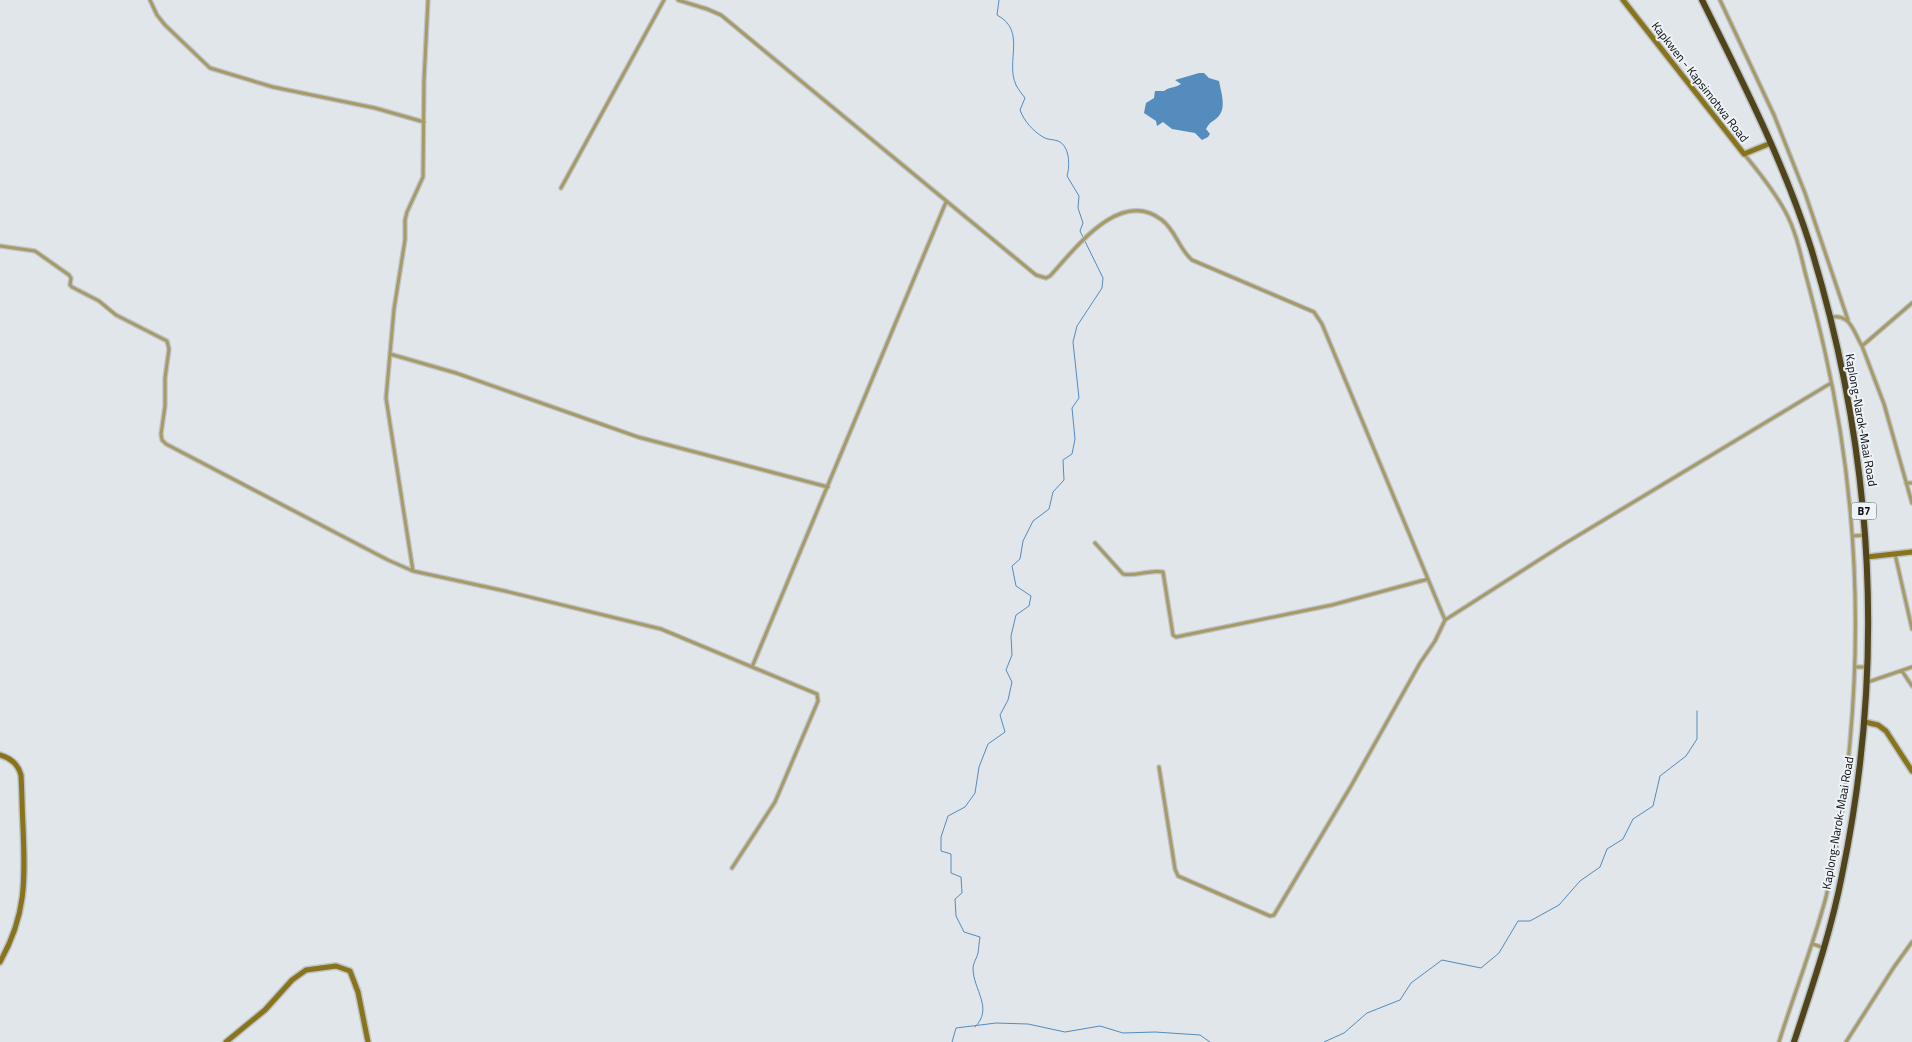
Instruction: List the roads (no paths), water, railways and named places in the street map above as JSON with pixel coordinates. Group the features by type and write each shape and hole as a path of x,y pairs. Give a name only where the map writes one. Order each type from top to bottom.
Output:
{"highway":[{"name":"Kaplong-Narok-Maai Road","path":"1702,0 1771,143 1810,247 1830,317 1850,406 1860,467 1867,557 1868,682 1866,722 1855,804 1842,877 1824,948 1794,1042"}],"street":[{"path":"150,0 157,15 165,25 210,68 273,87 374,108 424,122"},
{"path":"413,571 386,398 394,309 405,240 405,220 423,177 424,80 428,0"},
{"path":"561,188 664,0"},
{"path":"678,0 721,15 1036,275 1046,278 1050,276 1086,236 1101,224 1116,216 1144,211 1163,220 1174,231 1186,254 1192,260 1314,312 1322,324 1445,620"},
{"name":"Kapkwen - Kapsimotwa Road","path":"1623,0 1744,154 1771,143"},
{"path":"1720,0 1774,115 1805,193 1848,320 1862,346 1884,404 1912,503"},
{"path":"1744,154 1785,210 1800,250 1831,383 1840,432 1853,536 1856,597 1855,667 1847,770 1841,815 1826,895 1812,944 1779,1042"},
{"path":"752,667 946,202"},
{"path":"0,246 35,251 69,275 72,287 99,300 116,315 167,341 169,350 161,434 162,440 166,444 388,560 413,571 661,628 817,694 818,701 775,802 732,868"},
{"path":"1800,250 1810,247"},
{"path":"1862,346 1912,303"},
{"path":"1830,317 1843,316 1848,320"},
{"path":"390,354 456,373 638,437 828,487"},
{"path":"1159,766 1175,869 1178,876 1270,916 1274,915 1351,786 1420,663 1436,641 1445,620 1564,544 1831,383"},
{"path":"1906,483 1912,483"},
{"path":"1853,536 1866,535"},
{"path":"1095,543 1123,574 1163,572 1173,635 1176,637 1332,605 1428,579"},
{"path":"1867,557 1912,552"},
{"path":"1895,554 1912,629"},
{"path":"1855,667 1868,667"},
{"path":"1868,682 1912,667"},
{"path":"1902,671 1912,686"},
{"path":"1866,722 1878,725 1886,731 1912,771"},
{"path":"0,755 14,762 21,775 25,877 16,927 0,962"},
{"path":"1846,1042 1912,942"},
{"path":"1812,944 1824,948"},
{"path":"226,1042 265,1010 298,974 311,968 336,966 346,969 353,976 368,1042"}],"water":[{"path":"1204,73 1209,78 1219,81 1223,100 1221,113 1206,129 1210,134 1208,137 1202,140 1195,133 1172,129 1163,122 1157,126 1156,121 1144,113 1146,103 1154,98 1155,91 1164,91 1177,86 1181,84 1175,80"}],"waterway":[{"path":"975,1027 983,1013 983,1006 973,968 978,953 980,937 964,932 956,916 955,899 962,893 961,877 951,873 951,854 941,851 941,837 948,816 965,807 975,793 979,767 988,744 1005,732 1000,715 1008,700 1012,682 1006,670 1012,655 1011,636 1016,615 1029,606 1031,596 1016,586 1012,566 1020,559 1023,541 1033,521 1049,509 1053,492 1064,480 1063,460 1072,454 1075,439 1072,408 1079,398 1073,342 1077,326 1102,288 1103,278 1080,231 1083,223 1078,208 1079,196 1067,176 1069,162 1065,147 1058,141 1045,138 1036,132 1026,122 1020,110 1025,98 1016,85 1013,76 1013,38 1011,29 997,15 999,0"},
{"path":"1324,1042 1344,1033 1367,1013 1400,1000 1411,983 1442,960 1481,968 1499,953 1518,921 1530,921 1559,905 1580,881 1600,867 1607,849 1623,839 1633,819 1653,806 1660,776 1686,756 1697,739 1697,711"},
{"path":"952,1042 956,1028 996,1023 1028,1024 1065,1032 1100,1026 1123,1033 1155,1032 1200,1035 1210,1042"}]}
